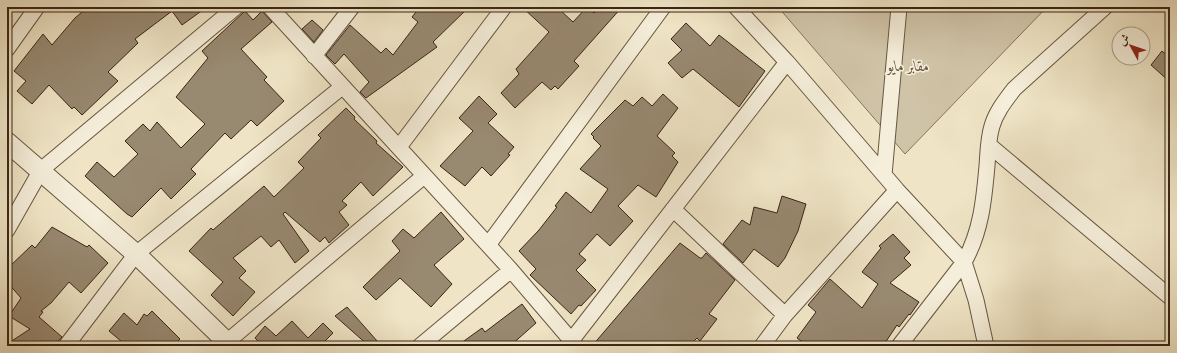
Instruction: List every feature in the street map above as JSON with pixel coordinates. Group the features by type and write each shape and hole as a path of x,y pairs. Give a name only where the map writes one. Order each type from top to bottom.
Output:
{"street":[{"path":"7,49 37,7"},
{"path":"7,230 41,170 236,7"},
{"path":"270,7 511,270 573,344 673,209 786,62"},
{"path":"314,56 352,7"},
{"path":"399,147 504,7"},
{"path":"488,246 663,7"},
{"path":"736,7 786,62 897,190 964,262 976,300 986,346"},
{"path":"884,175 899,7"},
{"path":"899,346 964,262 977,233 984,196 992,126 1002,105 1014,90 1105,7"},
{"path":"66,346 136,254 342,87"},
{"path":"7,142 136,254 226,344 424,176"},
{"path":"989,145 1170,297"},
{"path":"767,344 785,315 897,190"},
{"path":"673,209 785,315"},
{"path":"424,345 511,270"}],"green space":[{"name":"مقابر مايو","path":"778,7 1047,7 905,154"}],"building":[{"path":"88,7 207,7 182,25 172,11 135,39 138,43 108,72 118,81 82,115 74,107 72,109 49,85 32,104 17,91 26,81 14,71 43,34 52,45 75,18"},
{"path":"420,7 469,7 433,42 437,47 366,98 360,92 369,82 344,54 335,64 326,55 350,25 381,53 386,48 393,55 418,22 412,17"},
{"path":"522,7 553,7 558,12 560,10 573,22 587,7 594,13 599,7 622,7 574,61 579,66 558,89 555,86 551,90 542,82 515,108 501,93 519,74 516,69 549,32"},
{"path":"245,11 253,20 262,11 272,22 241,49 267,77 264,80 284,101 257,126 251,120 231,139 225,133 191,169 196,174 171,199 161,188 132,217 85,176 97,162 114,177 138,154 125,141 143,124 150,131 157,122 181,148 205,124 176,97 208,58 202,51"},
{"path":"312,20 323,30 314,42 302,29"},
{"path":"686,23 710,46 719,35 765,71 739,107 693,69 682,78 668,63 682,50 671,39"},
{"path":"1162,51 1170,58 1170,82 1151,65"},
{"path":"663,94 678,108 657,136 675,153 672,156 678,162 656,197 638,185 618,206 633,221 610,246 597,234 579,254 586,260 576,270 596,290 571,314 530,275 536,269 519,251 539,230 557,207 555,206 566,192 591,213 608,189 580,169 601,146 591,134 625,100 633,106 642,97 652,106"},
{"path":"479,96 497,114 488,123 514,147 508,154 510,155 491,176 482,167 465,186 440,166 473,131 459,118"},
{"path":"346,108 355,117 354,119 377,141 376,143 403,167 373,196 361,182 342,201 347,205 339,212 349,225 329,243 325,237 320,242 285,212 283,214 309,251 295,263 279,240 271,247 261,236 233,258 246,271 239,278 255,292 233,316 211,295 223,282 189,251 211,228 213,230 264,186 274,197 304,168 298,162 321,138 318,135"},
{"path":"782,196 806,204 798,231 785,258 778,267 754,249 743,263 723,244 742,220 750,225 754,207 777,213"},
{"path":"441,212 464,239 434,265 452,284 431,307 400,278 376,300 363,287 400,251 392,241 403,229 414,238"},
{"path":"52,227 87,247 89,245 108,263 81,293 69,282 51,303 41,311 43,312 39,317 62,337 54,346 7,346 7,344 30,329 9,316 21,298 7,282 7,269 32,245 35,248"},
{"path":"893,234 910,252 904,258 911,265 890,283 919,302 899,327 897,325 883,346 835,346 827,341 822,346 808,346 797,338 816,312 808,305 830,279 862,308 878,284 862,272 881,248 879,246"},
{"path":"680,243 700,258 702,258 706,253 735,280 709,314 717,319 700,341 697,338 689,346 592,346"},
{"path":"522,304 536,323 510,346 457,346 482,328 485,332"},
{"path":"347,307 378,342 375,346 369,346 335,316"},
{"path":"152,311 180,339 173,346 127,346 109,331 124,313 137,325 144,314 147,316"},
{"path":"292,321 308,338 323,323 333,333 320,346 263,346 255,338 265,326 276,336"}]}
